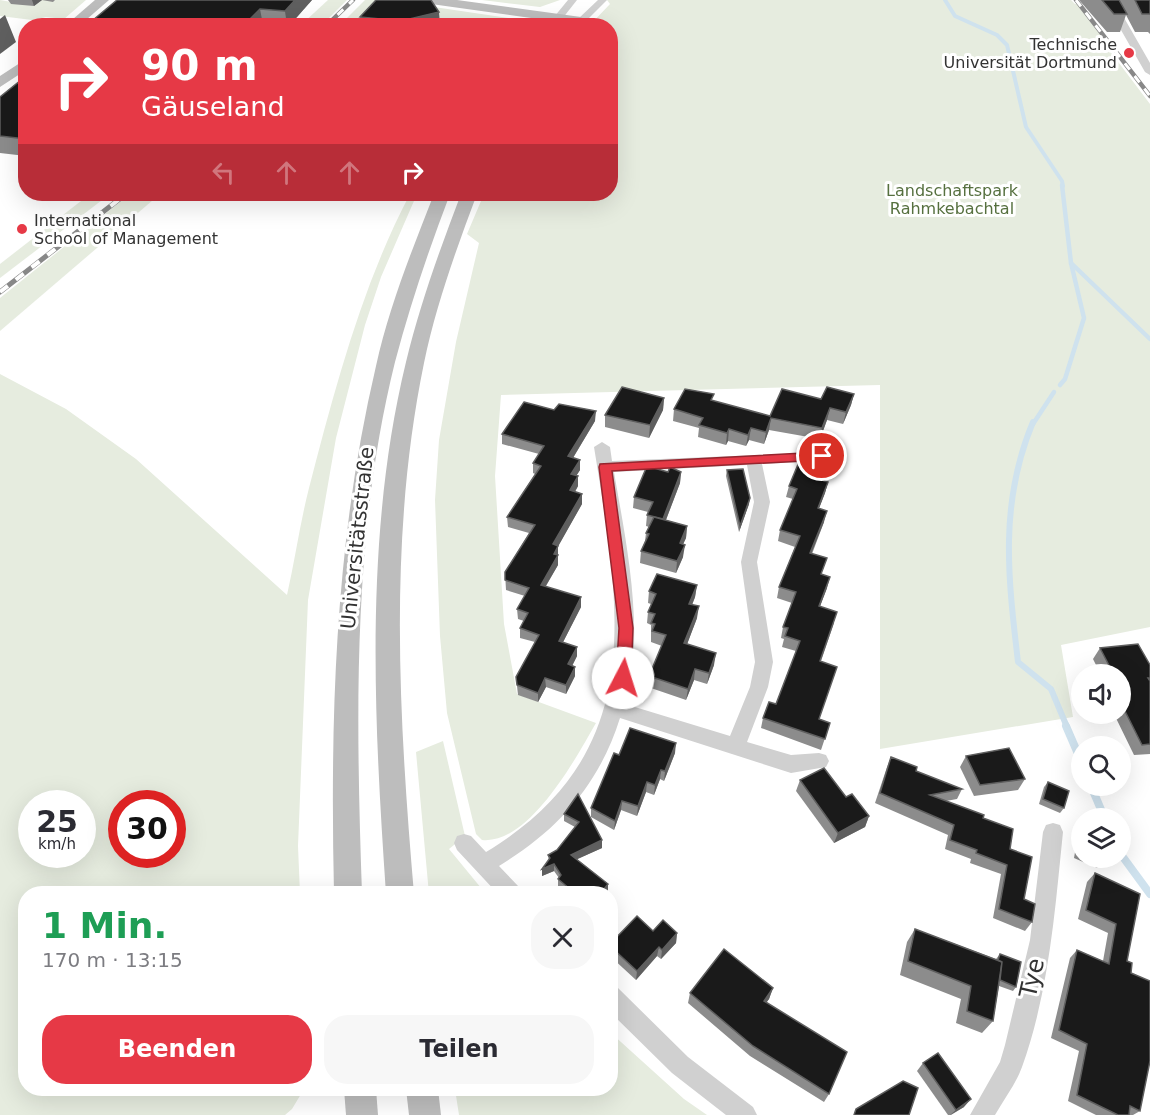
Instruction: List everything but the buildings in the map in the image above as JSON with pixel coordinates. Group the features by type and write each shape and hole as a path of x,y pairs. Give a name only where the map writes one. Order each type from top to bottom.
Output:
{"street":[{"path":"81,18 103,0"},
{"path":"431,0 537,18"},
{"path":"558,18 573,0"},
{"path":"584,18 603,0"},
{"path":"1113,0 1114,9 1150,72"},
{"path":"0,83 18,69"},
{"name":"Universitätsstraße","path":"348,886 344,778 345,659 357,510 369,432 396,315 422,240 439,201"},
{"name":"Universitätsstraße","path":"399,886 388,731 386,645 393,524 401,452 419,345 453,232 466,201"},
{"path":"484,864 540,828 557,810 591,765 616,709 623,678 626,628 602,447"},
{"path":"605,467 822,456"},
{"path":"735,747 759,687 764,662 749,562 752,539 762,503 762,489 753,459"},
{"path":"616,709 791,764 819,761"},
{"name":"Tye","path":"982,1115 1010,1067 1017,1045 1041,940 1053,832"},
{"path":"464,843 505,886"},
{"path":"618,1004 680,1065 745,1115"},
{"path":"361,1096 362,1115"},
{"path":"423,1096 425,1115"}],"green space":[{"path":"0,0 34,6 42,0 86,0 65,18 0,16"},
{"path":"328,0 347,0 329,18 309,18"},
{"path":"365,0 383,0 365,18 347,18"},
{"path":"482,0 560,0 540,7"},
{"name":"Landschaftspark Rahmkebachtal","path":"607,0 1071,0 1075,4 1080,4 1109,42 1103,42 1150,104 1150,627 1061,645 1071,717 880,749 880,385 501,395 495,476 504,624 517,694 596,723 564,777 533,814 517,829 500,838 482,840 476,834 447,713 440,636 435,500 439,440 456,342 479,243 467,234 481,201 618,201 618,18 597,18 610,4"},
{"path":"434,7 508,18 424,18"},
{"path":"81,201 101,201 0,278 0,264"},
{"path":"121,201 152,201 0,331 0,298"},
{"path":"407,201 414,201 381,277 365,325 336,438 308,600 298,846 300,886 18,886 18,1096 300,1096 292,1109 285,1115 0,1115 0,374 66,409 136,459 287,595 319,450 364,301"},
{"path":"443,741 465,836 449,849 479,886 428,886 416,752"},
{"path":"618,1039 684,1099 707,1115 459,1115 456,1096 618,1096"}],"waterway":[{"path":"945,0 955,16 997,35 1007,45 1026,127 1062,181 1063,186"},
{"path":"1062,185 1071,263"},
{"path":"1060,385 1065,379 1084,318 1071,263"},
{"path":"1071,263 1150,339"},
{"path":"1033,424 1054,392"},
{"path":"1033,422 1022,452 1011,511 1009,570 1014,631 1018,662 1051,689 1067,727"},
{"path":"1066,726 1071,738"},
{"path":"1095,796 1100,808"},
{"path":"1131,868 1150,894"}],"railway":[{"path":"334,18 353,0"},
{"path":"1076,0 1150,96"},
{"path":"0,292 117,201"}],"place":[{"name":"Technische Universität Dortmund","path":"1129,53"},
{"name":"International School of Management","path":"22,229"}],"route":[{"path":"623,678 626,628 620,567 605,467 822,456"}]}
